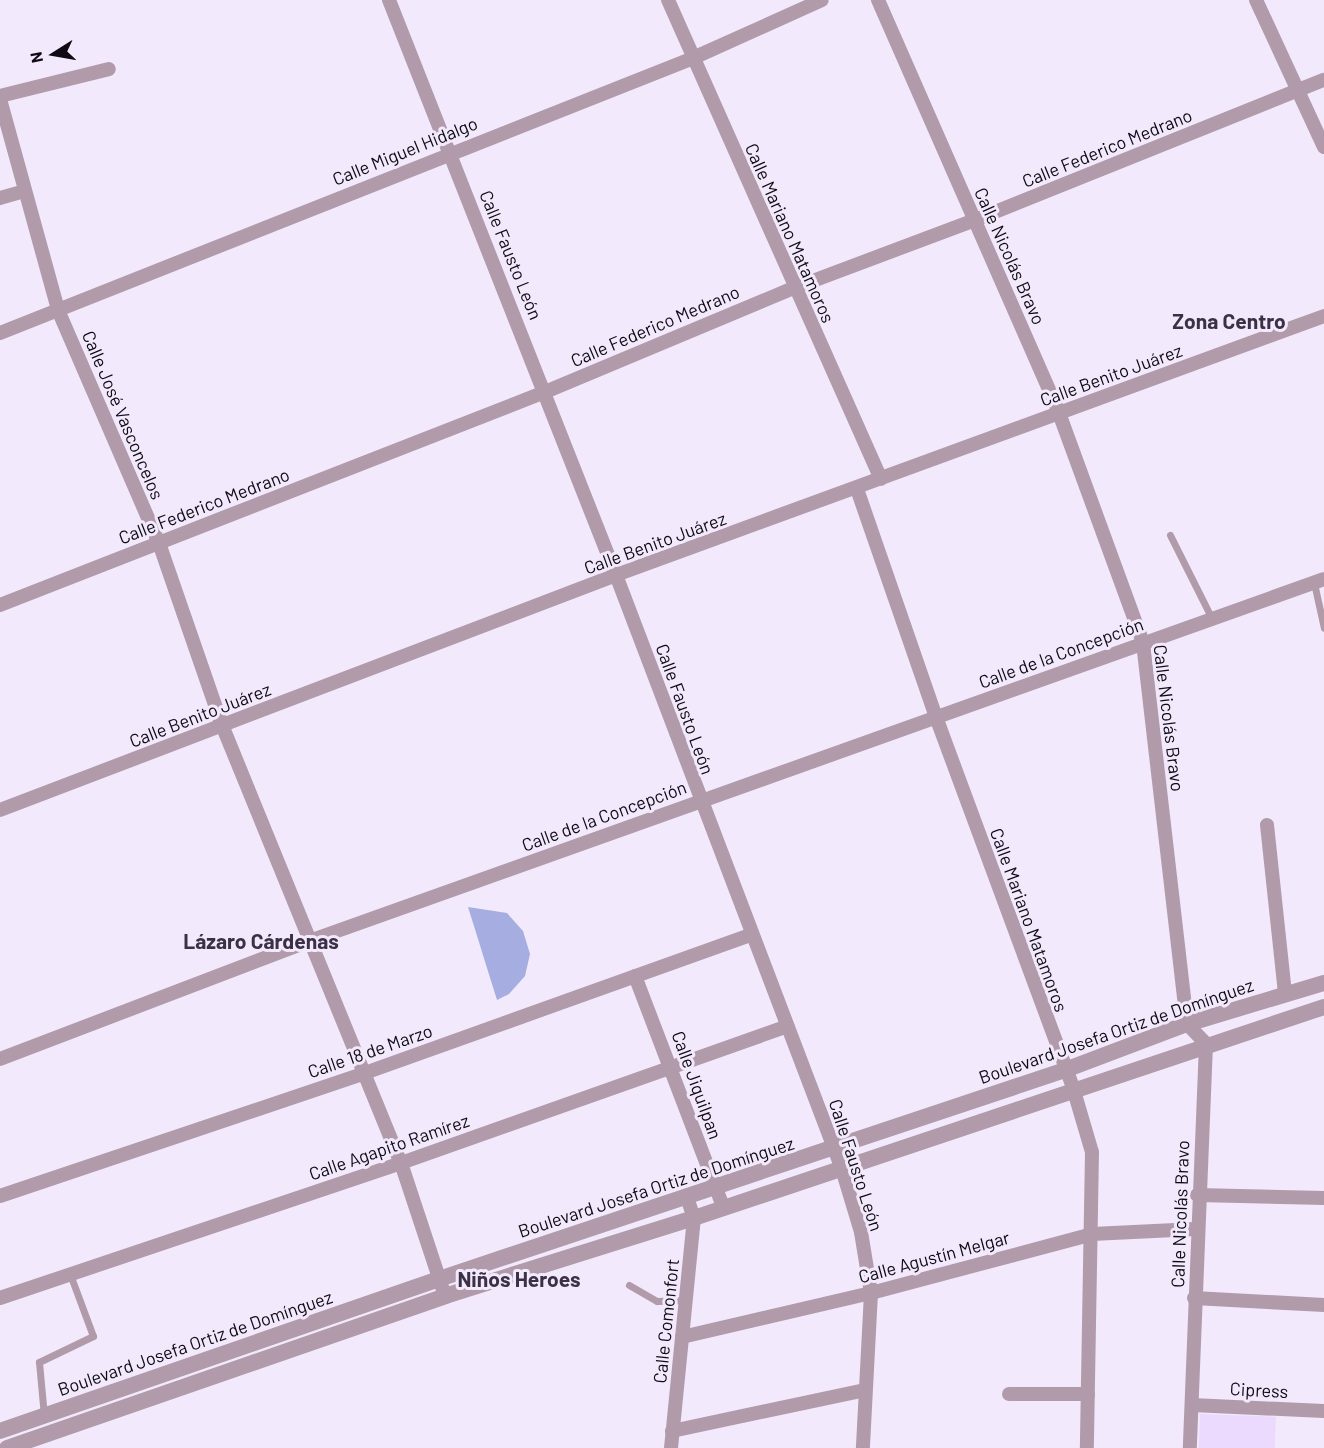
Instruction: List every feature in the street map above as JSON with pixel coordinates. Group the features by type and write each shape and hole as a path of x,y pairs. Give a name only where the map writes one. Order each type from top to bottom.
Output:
{"street":[{"name":"Calle Fausto León","path":"389,0 616,575 750,935 788,1026 842,1169 861,1232 871,1293 863,1448"},
{"name":"Calle Mariano Matamoros","path":"668,0 794,288 881,479"},
{"name":"Calle Miguel Hidalgo","path":"0,333 450,151 693,58 822,0"},
{"name":"Calle Nicolás Bravo","path":"878,0 1059,413 1143,643 1187,1024"},
{"path":"1256,0 1324,147"},
{"path":"0,98 109,69"},
{"name":"Calle Federico Medrano","path":"0,605 545,392 794,288 975,220 1324,80"},
{"name":"Calle José Vasconcelos","path":"0,98 58,310 159,543 222,726 312,940 362,1074 401,1163 445,1296"},
{"path":"0,198 24,191"},
{"name":"Calle Benito Juárez","path":"0,810 616,575 857,489 1324,316"},
{"name":"Calle Mariano Matamoros","path":"857,489 936,717 1074,1091 1092,1152 1087,1448"},
{"name":"Calle de la Concepción","path":"0,1059 312,940 1319,581"},
{"path":"1267,825 1285,994"},
{"name":"Calle 18 de Marzo","path":"0,1196 362,1074 750,935"},
{"name":"Calle Jiquilpan","path":"635,976 672,1068 723,1207"},
{"name":"Boulevard Josefa Ortiz de Domínguez","path":"0,1431 439,1279 1065,1070 1187,1024 1324,983"},
{"name":"Boulevard Josefa Ortiz de Domínguez","path":"8,1448 445,1296 694,1218 1074,1091 1206,1044 1324,1007"},
{"path":"1187,1024 1206,1044"},
{"name":"Calle Agapito Ramírez","path":"0,1298 401,1163 788,1026"},
{"name":"Calle Nicolás Bravo","path":"1190,1448 1197,1195 1206,1044"},
{"path":"1197,1195 1324,1198"},
{"name":"Calle Comonfort","path":"671,1448 694,1218 687,1198"},
{"name":"Calle Agustín Melgar","path":"682,1337 871,1293 1092,1234 1196,1229"},
{"path":"1194,1298 1324,1305"},
{"path":"672,1431 865,1390"},
{"path":"1009,1394 1088,1394"},
{"name":"Cipress","path":"1192,1405 1324,1411"}],"lane":[{"path":"1170,535 1212,619"},
{"path":"1319,581 1324,628"},
{"path":"44,1416 39,1362 93,1336 70,1274"},
{"path":"629,1285 657,1301 686,1300"}],"shaded area":[{"path":"1200,1414 1276,1417 1275,1448 1199,1448"}],"building":[{"path":"468,907 507,913 523,931 530,954 525,976 509,994 497,1000"}],"district":[{"name":"Zona Centro","path":"1229,321"},
{"name":"Lázaro Cárdenas","path":"261,941"},
{"name":"Niños Heroes","path":"519,1279"}]}
